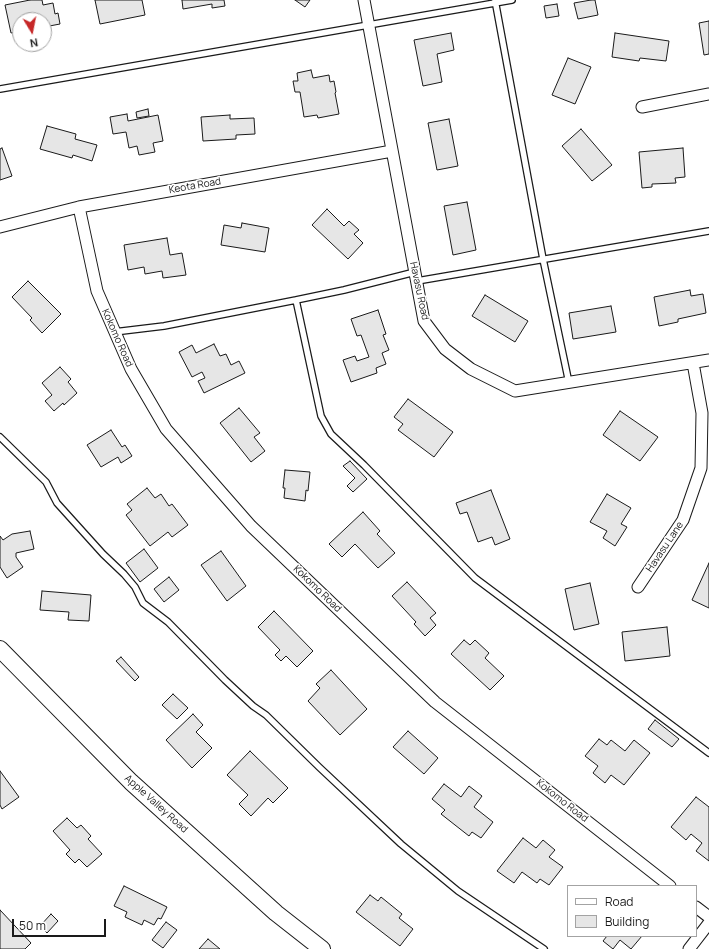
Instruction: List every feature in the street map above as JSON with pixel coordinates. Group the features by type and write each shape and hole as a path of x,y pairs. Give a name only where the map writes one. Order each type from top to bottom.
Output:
{"main road":[{"name":"Apple Valley Road","path":"0,648 131,782 276,913 322,949"}],"street":[{"name":"Havasu Road","path":"364,0 424,321 445,349 471,369 515,391 709,360"},
{"path":"642,107 709,94"},
{"name":"Keota Road","path":"0,227 79,207 392,151"},
{"name":"Kokomo Road","path":"79,207 97,291 130,369 166,429 251,526 435,702 669,885"},
{"name":"Havasu Lane","path":"638,587 684,520 701,468 702,413 693,363"},
{"path":"697,907 709,917"},
{"path":"689,949 709,924"}],"lane":[{"path":"0,89 495,1 512,0"},
{"path":"495,1 543,259 569,383"},
{"path":"114,332 164,326 416,276 543,259 709,231"},
{"path":"296,300 321,416 331,434 364,465 475,578 709,753"},
{"path":"0,437 46,482 58,503 103,554 124,574 134,587 143,603 168,622 224,680 252,706 266,715 319,767 402,844 458,890 544,949"}],"building":[{"path":"30,0 42,0 43,5 53,3 55,14 58,13 60,24 52,26 52,12 12,12 11,33 5,5"},
{"path":"95,0 142,0 145,15 100,24"},
{"path":"182,0 224,0 225,6 212,8 212,4 183,9"},
{"path":"295,0 310,0 305,7"},
{"path":"595,0 598,15 578,19 574,3"},
{"path":"557,4 559,16 546,18 544,6"},
{"path":"709,21 709,54 704,55 699,23"},
{"path":"451,33 454,50 437,54 442,82 423,86 414,40"},
{"path":"615,33 669,41 666,61 640,58 639,61 612,57"},
{"path":"568,58 591,67 575,104 552,95"},
{"path":"311,70 313,78 329,75 330,82 334,81 339,114 318,118 317,115 304,117 300,92 295,92 293,81 298,81 297,73"},
{"path":"148,109 149,116 137,118 136,112"},
{"path":"127,114 128,121 158,115 163,141 153,143 155,152 139,155 137,146 129,148 126,132 113,134 110,117"},
{"path":"230,115 230,119 254,118 255,134 236,135 236,139 203,141 201,117"},
{"path":"449,119 458,166 437,170 428,123"},
{"path":"47,126 76,134 75,139 97,145 92,161 73,155 72,158 40,149"},
{"path":"581,129 612,165 592,181 562,146"},
{"path":"2,148 12,176 0,180 0,149"},
{"path":"683,148 685,177 675,178 676,183 652,184 652,187 642,188 639,152"},
{"path":"467,202 476,250 453,255 444,206"},
{"path":"327,209 344,226 349,221 359,230 354,234 363,243 348,259 312,225"},
{"path":"242,223 269,228 265,252 221,245 224,225 241,228"},
{"path":"167,238 170,255 182,253 186,275 163,278 162,271 145,274 144,267 128,270 124,245"},
{"path":"28,281 61,314 42,333 30,320 32,318 12,297"},
{"path":"690,290 691,296 703,294 706,313 678,319 678,322 659,326 654,297"},
{"path":"485,295 528,321 515,342 472,316"},
{"path":"611,306 616,332 573,339 569,313"},
{"path":"378,310 386,334 383,335 389,350 382,353 386,364 376,368 377,373 351,382 343,360 355,356 357,361 369,357 361,335 357,336 351,319"},
{"path":"214,344 220,356 226,354 231,365 239,361 245,373 204,393 198,381 205,378 202,372 192,377 179,352 192,345 196,353"},
{"path":"60,367 71,379 68,382 77,393 64,405 63,403 54,411 45,401 52,395 42,383"},
{"path":"408,399 453,432 434,457 398,430 403,424 394,417"},
{"path":"239,408 260,433 254,437 265,451 251,462 220,423"},
{"path":"620,411 658,437 640,461 603,435"},
{"path":"111,430 122,447 125,445 132,456 121,463 118,457 101,467 87,445"},
{"path":"350,461 367,479 353,492 347,486 355,478 343,466"},
{"path":"285,470 310,472 308,491 306,490 305,501 284,498 285,488 283,488"},
{"path":"147,488 155,498 161,494 169,506 172,504 188,525 172,537 168,532 150,546 126,515 132,510 127,504"},
{"path":"491,490 510,539 495,545 492,537 478,542 467,512 460,514 456,503"},
{"path":"607,494 631,508 621,524 627,527 615,546 603,538 607,531 590,522"},
{"path":"363,512 380,531 377,534 395,553 378,568 355,544 342,557 329,544"},
{"path":"30,531 34,549 16,553 16,557 23,567 7,578 0,567 0,536 3,540 12,534"},
{"path":"144,549 158,568 140,582 126,563"},
{"path":"221,551 246,586 227,601 201,565"},
{"path":"709,563 709,608 692,600"},
{"path":"169,577 179,590 164,602 154,589"},
{"path":"407,582 436,613 430,618 436,625 425,636 414,624 416,622 392,596"},
{"path":"590,583 599,624 574,630 565,589"},
{"path":"42,591 91,595 89,621 68,620 69,612 40,610"},
{"path":"274,611 313,651 297,667 286,656 281,661 275,655 280,650 258,627"},
{"path":"667,627 670,656 625,661 622,632"},
{"path":"464,640 470,645 475,640 489,653 485,658 504,676 490,690 451,654"},
{"path":"121,657 139,677 135,681 116,661"},
{"path":"331,670 367,709 340,735 308,701 320,688 316,684"},
{"path":"173,694 188,708 177,719 162,705"},
{"path":"193,714 203,725 196,732 212,748 192,768 166,740"},
{"path":"655,720 679,739 672,747 648,729"},
{"path":"408,731 438,758 424,774 393,747"},
{"path":"599,739 607,745 611,740 625,751 634,740 650,753 624,785 611,775 605,783 593,773 598,766 585,756"},
{"path":"250,751 288,788 273,803 268,798 251,816 239,804 248,795 227,775"},
{"path":"0,771 19,797 2,809 0,805"},
{"path":"444,784 461,797 469,786 482,796 474,807 493,822 481,838 472,832 469,836 441,814 445,810 432,799"},
{"path":"696,797 709,807 709,861 696,851 702,843 691,834 686,840 671,827"},
{"path":"67,818 77,828 81,825 91,836 88,839 102,854 87,867 79,859 75,863 66,854 70,850 53,831"},
{"path":"523,838 536,848 543,840 555,850 549,857 563,867 549,885 540,879 537,883 522,872 514,883 497,871"},
{"path":"124,886 167,907 161,919 158,918 154,925 144,920 142,925 125,917 127,912 114,906"},
{"path":"370,895 378,901 381,897 402,914 399,918 413,929 400,946 356,912"},
{"path":"0,910 31,943 25,949 0,949"},
{"path":"51,914 58,921 47,933 40,926"},
{"path":"166,922 177,930 163,948 152,940"},
{"path":"606,937 641,937 631,949 620,940 613,949 603,941"},
{"path":"208,939 220,949 199,949"}]}
